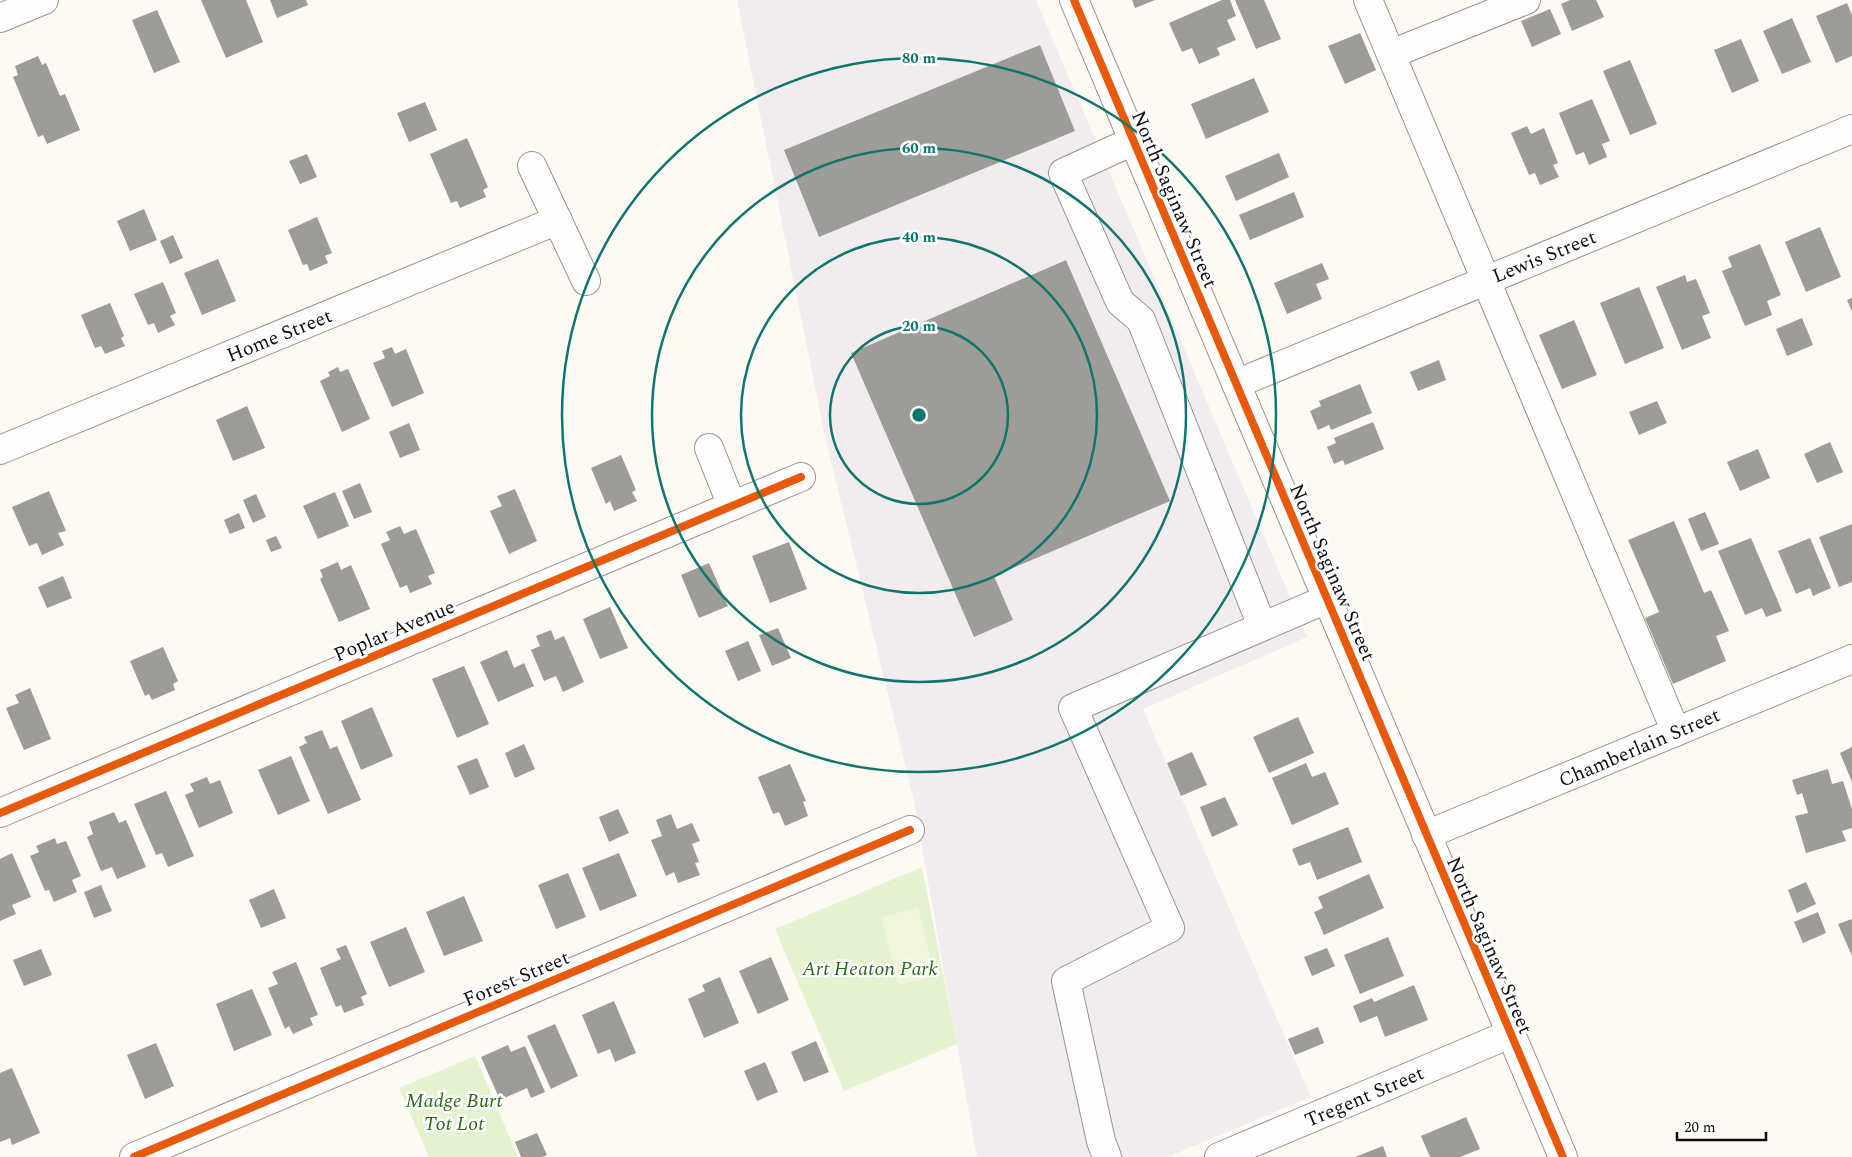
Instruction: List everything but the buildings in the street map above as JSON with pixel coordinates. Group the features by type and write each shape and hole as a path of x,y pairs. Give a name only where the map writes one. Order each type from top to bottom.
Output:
{"street":[{"path":"0,18 44,0"},
{"name":"North Saginaw Street","path":"1074,0 1562,1157"},
{"path":"1368,0 1676,732"},
{"path":"1391,54 1526,0"},
{"name":"Lewis Street","path":"1236,384 1852,129"},
{"path":"1133,141 1063,173 1120,302 1141,320 1262,626"},
{"path":"532,166 586,281"},
{"name":"Home Street","path":"0,450 558,220"},
{"path":"709,448 732,506"},
{"name":"Poplar Avenue","path":"0,812 801,477"},
{"path":"1107,1157 1101,1141 1066,981 1170,928 1073,708 1327,599"},
{"name":"Chamberlain Street","path":"1426,836 1852,659"},
{"name":"Forest Street","path":"134,1157 910,830"},
{"name":"Tregent Street","path":"1219,1157 1510,1034"}],"shaded area":[{"path":"737,0 1036,0 1307,637 1143,709 1311,1097 1168,1157 977,1157 913,797 824,432"}],"green space":[{"name":"Art Heaton Park","path":"922,867 957,1044 844,1091 775,929"},
{"path":"918,908 935,976 898,985 881,917"},
{"name":"Madge Burt Tot Lot","path":"475,1056 518,1157 429,1157 399,1088"}],"cycle path":[{"path":"1074,0 1563,1157"},
{"path":"0,813 801,477"},
{"path":"134,1157 910,830"}]}
